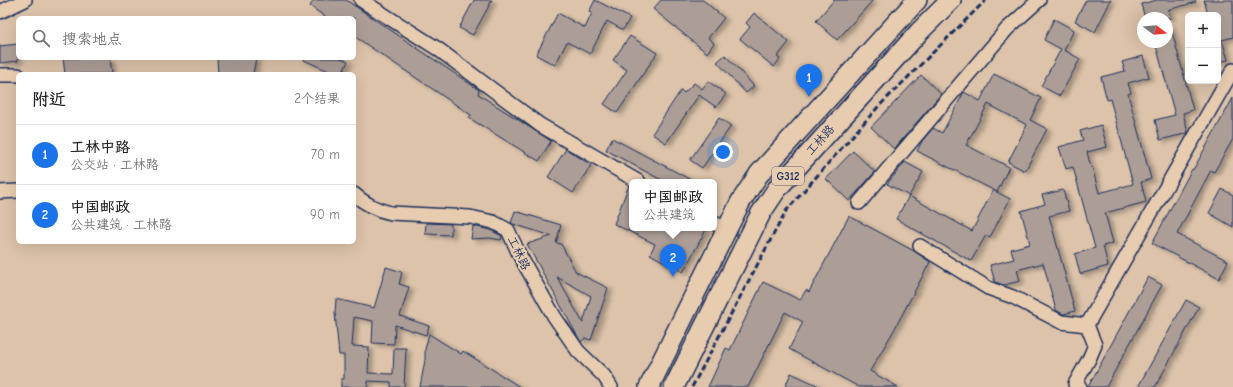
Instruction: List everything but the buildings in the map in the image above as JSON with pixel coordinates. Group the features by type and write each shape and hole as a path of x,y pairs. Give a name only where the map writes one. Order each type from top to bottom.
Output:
{"highway":[{"name":"工林路","path":"649,387 720,226 741,202 759,174 917,0"},
{"name":"工林路","path":"674,387 757,220 777,189 919,32 952,0"}],"street":[{"path":"0,12 25,0"},
{"path":"361,0 438,49 540,125 634,179"},
{"path":"859,203 1007,29 1039,0"},
{"path":"1087,325 1233,70"},
{"path":"0,75 16,75"},
{"path":"0,192 16,191"},
{"name":"工林路","path":"356,196 362,201 382,211 391,213 484,219 500,225 508,230 520,256 554,316 578,350 604,376 611,387"},
{"path":"920,246 988,288 1014,297 1061,322 1087,325"},
{"path":"1080,387 1075,384 1095,345 1087,325"}],"railway":[{"path":"692,387 786,211 878,107 986,0"}],"place":[{"name":"工林中路","path":"809,97"},
{"name":"中国邮政","path":"673,277"}]}
